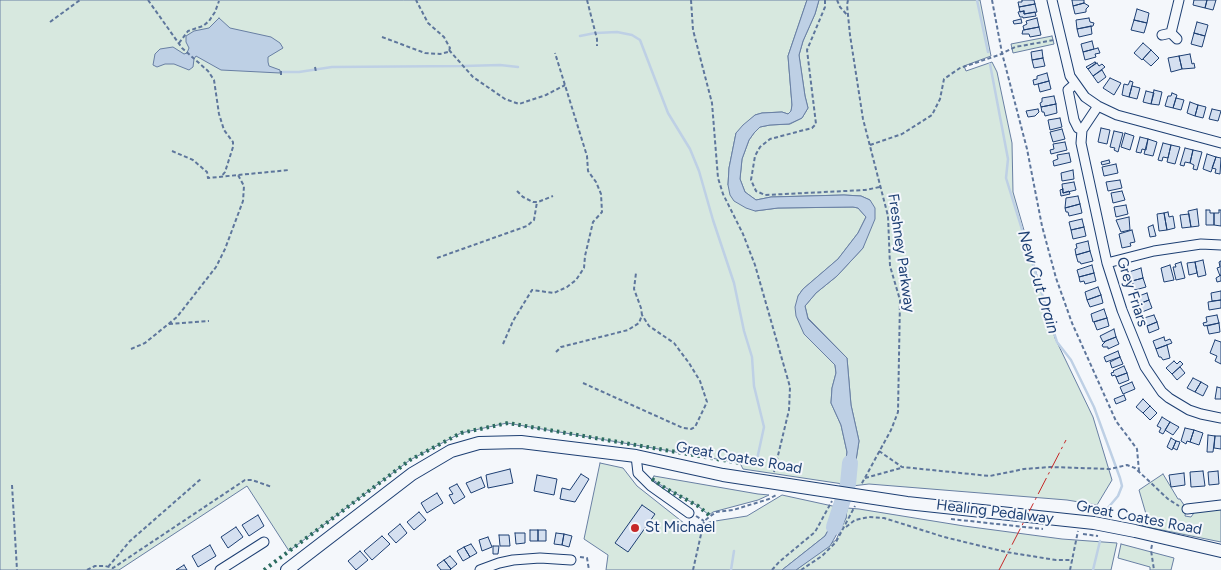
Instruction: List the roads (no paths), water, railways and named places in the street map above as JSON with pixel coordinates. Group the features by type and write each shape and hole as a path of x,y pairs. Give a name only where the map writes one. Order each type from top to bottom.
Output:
{"main road":[{"name":"Great Coates Road","path":"287,570 412,474 451,451 479,443 521,442 636,456 776,487 834,490 1079,527 1154,535 1221,551"}],"street":[{"path":"1052,0 1070,76 1085,97 1117,115 1221,143"},
{"path":"1170,35 1179,0"},
{"name":"Grey Friars","path":"1075,84 1068,90 1074,120 1078,128 1082,130 1080,143 1107,263 1122,310 1145,367 1156,384 1169,398 1189,410 1221,418"},
{"path":"1082,130 1098,106"},
{"path":"1107,263 1154,251 1201,244 1221,245"},
{"path":"636,456 638,473 651,486 690,513"},
{"path":"1187,509 1221,505"},
{"path":"220,570 264,542"},
{"path":"480,570 513,560 540,558 571,560"}],"water":[{"path":"807,0 819,0 799,55 808,108 802,118 789,124 760,127 754,133 749,140 742,159 740,179 745,192 756,200 771,197 861,196 870,200 875,208 875,219 863,248 805,306 808,319 847,358 851,405 859,441 852,486 843,484 847,452 841,425 831,403 836,373 835,365 804,334 796,316 795,307 798,296 803,289 838,259 858,233 866,217 858,208 853,207 778,208 755,211 734,201 730,195 728,185 729,168 736,133 755,115 782,112 788,114 791,111 788,56"},
{"path":"219,18 230,28 271,37 280,43 283,48 268,57 268,62 269,66 280,70 280,73 221,70 196,56 193,67 189,70 174,64 165,64 157,67 153,65 155,54 160,49 173,47 184,54 187,53 189,48 186,36 194,31 209,28"},
{"path":"837,507 847,508 846,518 830,546 796,570 782,570 825,536"}],"waterway":[{"name":"New Cut Drain","path":"977,0 988,52"},
{"path":"596,33 617,32 632,35 640,40 668,113 690,149 699,171 734,283 744,331 752,357 754,386 764,427 756,464"},
{"path":"580,36 595,33"},
{"name":"New Cut Drain","path":"990,64 1008,159 1006,178 1057,342 1071,360 1094,407 1120,478 1122,486 1118,496 1105,514"},
{"path":"464,66 500,65 518,67"},
{"path":"281,72 299,72 332,67 464,66"},
{"path":"834,527 848,484 850,463"},
{"name":"New Cut Drain","path":"1093,570 1100,541"},
{"path":"731,570 734,551"}],"place":[{"name":"St Michael","path":"635,528"}]}
